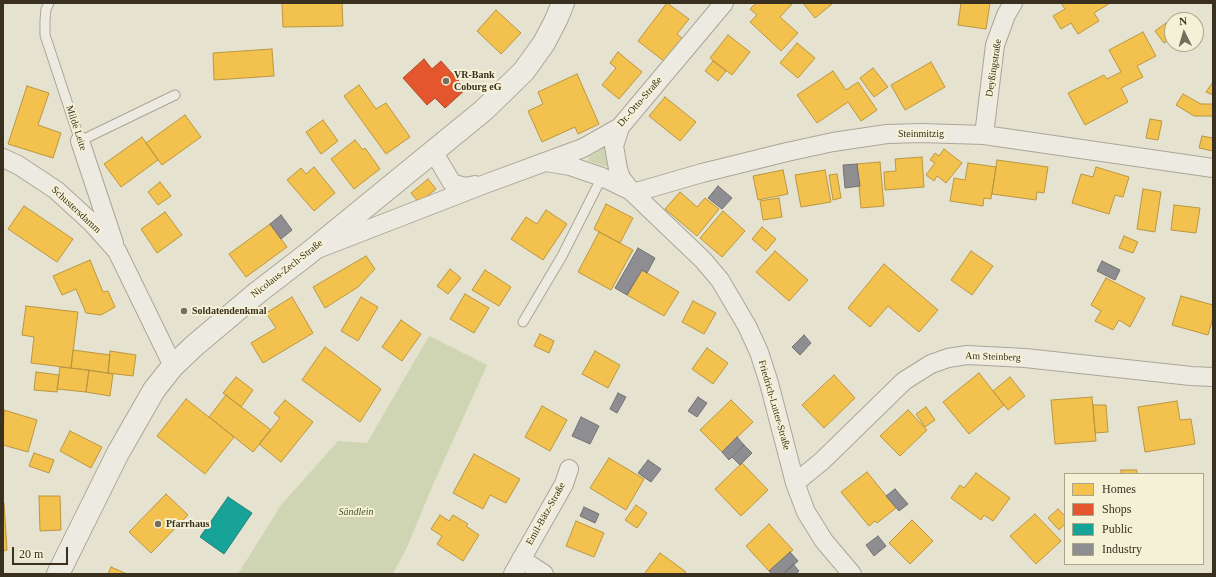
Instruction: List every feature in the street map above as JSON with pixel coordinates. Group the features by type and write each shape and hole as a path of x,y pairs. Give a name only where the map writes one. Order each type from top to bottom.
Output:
{"street":[{"name":"Nicolaus-Zech-Straße","path":"58,574 118,453 154,390 173,366 194,346 257,293 309,253 484,110 524,71 544,43 563,3"},
{"name":"Dr.-Otto-Straße","path":"309,253 485,184 583,148 620,127 724,3"},
{"name":"Deyßingstraße","path":"984,135 995,45 1006,16 1013,3"},
{"name":"Friedrich-Lutter-Straße","path":"620,127 614,146 621,178 633,193 703,260 720,280 747,326 759,352 769,383 796,483 806,512 824,541 852,574"},
{"name":"Steinmitzig","path":"633,193 702,173 779,154 833,142 888,134 921,133 984,135 1213,168"},
{"name":"Milde Leite","path":"80,141 117,251"},
{"name":"Dr.-Otto-Straße","path":"433,151 452,183 465,187 485,184"},
{"name":"Schustersdamm","path":"3,158 18,164 56,190 91,222 117,251 173,366"},
{"name":"Friedrich-Lutter-Straße","path":"545,162 570,166 602,177 633,193"},
{"name":"Am Steinberg","path":"796,483 822,461 904,381 931,364 948,358 967,355 1025,358 1191,376 1213,377"},
{"name":"Emil-Bätz-Straße","path":"544,574 517,566 564,484 569,469"}],"lane":[{"name":"Milde Leite","path":"49,3 46,10 45,35 80,141"},
{"path":"80,141 174,95"},
{"path":"523,322 562,256 602,177"}],"green space":[{"path":"605,147 609,162 607,167 588,161 589,157"},
{"name":"Sändlein","path":"429,336 487,365 432,487 407,547 393,574 238,574 281,505 338,441 367,443"}],"building: Homes":[{"path":"282,3 342,3 343,26 283,27"},
{"path":"667,3 689,19 677,34 683,39 665,62 638,41"},
{"path":"756,3 792,4 780,17 798,33 781,51 750,22 757,15 750,9"},
{"path":"803,3 832,3 832,4 815,18"},
{"path":"961,3 990,3 986,29 958,25"},
{"path":"1061,3 1110,3 1094,13 1099,21 1078,34 1071,23 1061,29 1053,16 1065,9"},
{"path":"496,10 521,33 501,54 477,31"},
{"path":"1164,24 1164,43 1155,31"},
{"path":"1143,32 1156,56 1137,66 1143,77 1121,88 1128,102 1085,125 1068,93 1104,75 1107,79 1121,72 1109,50"},
{"path":"728,35 750,52 732,75 710,58"},
{"path":"797,43 815,58 798,78 780,63"},
{"path":"272,49 274,76 214,80 213,53"},
{"path":"618,52 642,72 619,99 602,85 616,68 610,63"},
{"path":"713,61 726,71 718,81 705,71"},
{"path":"931,62 945,87 905,110 891,85"},
{"path":"873,68 888,87 874,97 860,78"},
{"path":"833,71 846,90 858,82 877,110 861,121 848,102 817,123 797,95"},
{"path":"577,74 599,124 578,134 575,127 542,142 528,111 543,104 538,92"},
{"path":"1213,82 1213,95 1206,92"},
{"path":"359,85 376,109 386,103 410,137 386,154 344,96"},
{"path":"27,86 49,93 38,125 61,133 53,158 8,144"},
{"path":"1183,94 1201,104 1212,104 1213,102 1213,116 1194,116 1176,105"},
{"path":"665,97 696,122 680,141 649,116"},
{"path":"185,115 201,137 162,165 146,143"},
{"path":"1150,119 1162,121 1158,140 1146,138"},
{"path":"323,120 338,141 321,154 306,132"},
{"path":"1202,136 1213,138 1213,151 1199,148"},
{"path":"142,137 158,160 121,187 104,164"},
{"path":"355,140 363,150 365,148 380,169 354,189 331,159"},
{"path":"944,149 962,163 946,183 937,176 934,181 926,175 935,163 930,160 935,153 939,156"},
{"path":"922,157 924,187 885,190 884,172 896,171 895,159"},
{"path":"997,160 1048,167 1044,193 1037,192 1036,200 992,194"},
{"path":"880,162 884,206 861,208 857,164"},
{"path":"968,163 996,167 991,199 984,198 983,206 950,201 954,178 965,180"},
{"path":"314,167 335,193 314,211 287,180 301,168 306,174"},
{"path":"1096,167 1129,177 1123,197 1115,195 1109,214 1072,203 1081,174 1093,177"},
{"path":"783,170 788,194 758,200 753,176"},
{"path":"825,170 831,202 801,207 795,175"},
{"path":"837,174 841,198 833,200 829,175"},
{"path":"428,179 436,189 419,203 411,193"},
{"path":"160,182 171,196 158,205 148,192"},
{"path":"1143,189 1161,192 1155,232 1137,229"},
{"path":"680,192 697,207 705,198 719,209 697,236 665,209"},
{"path":"779,198 782,217 763,220 760,201"},
{"path":"606,204 633,218 620,243 594,229"},
{"path":"1174,205 1200,208 1196,233 1171,230"},
{"path":"24,206 73,239 57,262 8,229"},
{"path":"546,210 567,224 543,260 511,239 526,217 537,224"},
{"path":"723,211 745,231 722,257 700,238"},
{"path":"165,212 182,235 157,253 141,229"},
{"path":"270,224 287,247 246,277 229,254"},
{"path":"762,227 776,239 766,251 752,239"},
{"path":"599,232 633,250 611,290 578,272"},
{"path":"1124,236 1138,242 1133,253 1119,248"},
{"path":"775,251 808,280 789,301 756,272"},
{"path":"971,251 993,266 972,295 951,280"},
{"path":"366,256 375,269 358,287 325,308 313,287"},
{"path":"90,260 103,292 108,291 115,307 101,315 86,313 76,289 62,295 53,276"},
{"path":"884,264 938,310 919,332 888,306 870,327 848,308"},
{"path":"450,269 461,278 448,294 437,286"},
{"path":"485,270 511,287 499,306 472,290"},
{"path":"642,270 679,292 664,316 627,295"},
{"path":"1106,278 1145,298 1130,327 1119,320 1113,330 1095,321 1101,311 1091,305"},
{"path":"465,294 489,308 474,333 450,319"},
{"path":"1181,296 1213,305 1213,318 1208,335 1172,325"},
{"path":"292,297 313,333 263,363 251,343 276,328 266,313"},
{"path":"361,297 378,307 358,341 341,331"},
{"path":"693,301 716,313 704,334 682,322"},
{"path":"26,306 78,312 71,368 31,363 34,337 22,335"},
{"path":"401,320 421,334 402,361 382,347"},
{"path":"540,334 554,341 549,353 534,346"},
{"path":"325,347 381,389 360,422 302,380"},
{"path":"707,348 728,363 713,384 692,369"},
{"path":"73,350 110,355 108,373 71,368"},
{"path":"110,351 136,355 133,376 108,373"},
{"path":"595,351 620,365 608,388 582,374"},
{"path":"60,367 89,370 86,392 57,389"},
{"path":"89,370 113,374 110,396 86,392"},
{"path":"36,372 59,375 57,392 34,390"},
{"path":"979,373 1004,405 969,434 943,402"},
{"path":"834,375 855,398 824,428 802,405"},
{"path":"236,377 253,390 241,407 223,393"},
{"path":"1010,377 1025,396 1008,410 993,391"},
{"path":"226,395 271,430 253,452 209,417"},
{"path":"1092,397 1096,441 1055,444 1051,400"},
{"path":"186,399 234,437 205,474 157,436"},
{"path":"285,400 313,422 281,462 259,444 280,418 274,413"},
{"path":"731,400 753,422 722,452 700,430"},
{"path":"1177,401 1180,420 1191,419 1195,444 1145,452 1138,407"},
{"path":"1093,405 1106,405 1108,432 1095,433"},
{"path":"542,406 567,420 550,451 525,437"},
{"path":"926,407 935,420 925,427 916,414"},
{"path":"4,410 37,420 28,452 3,445"},
{"path":"908,410 927,430 900,456 880,436"},
{"path":"70,431 102,447 91,468 60,451"},
{"path":"34,453 54,460 49,473 29,466"},
{"path":"474,454 520,479 506,503 490,495 483,509 453,493"},
{"path":"609,458 644,479 626,510 590,488"},
{"path":"742,463 768,490 741,516 715,489"},
{"path":"1121,470 1137,470 1137,473 1121,473"},
{"path":"867,472 896,508 877,523 875,521 869,526 841,492"},
{"path":"976,473 1010,498 993,521 984,515 981,520 951,498 960,485 964,488"},
{"name":"Pfarrhaus","path":"166,494 188,515 151,553 129,532"},
{"path":"39,496 60,496 61,530 40,531"},
{"path":"3,503 7,550 3,551"},
{"path":"636,505 647,513 637,528 625,520"},
{"path":"1058,509 1064,515 1064,525 1059,530 1048,518"},
{"path":"1035,514 1061,541 1036,564 1010,536"},
{"path":"440,515 449,521 453,515 468,524 466,526 479,535 463,561 437,544 442,536 431,529"},
{"path":"912,520 933,541 910,564 889,543"},
{"path":"576,521 604,533 594,557 566,546"},
{"path":"769,524 793,550 769,571 746,546"},
{"path":"660,553 686,572 684,574 644,574"},
{"path":"111,567 127,574 108,574"}],"building: Shops":[{"path":"424,59 432,69 441,61 466,89 445,108 435,98 427,105 403,78"}],"building: Public":[{"path":"228,497 252,513 224,554 200,537"}],"building: Industry":[{"path":"857,164 860,186 845,188 843,165"},
{"path":"718,186 732,198 722,209 708,198"},
{"path":"281,215 292,230 281,239 270,224"},
{"path":"638,248 655,258 647,273 642,270 627,295 615,288"},
{"path":"1102,261 1120,270 1115,280 1097,271"},
{"path":"804,335 811,343 800,355 792,347"},
{"path":"618,393 626,397 617,413 610,409"},
{"path":"698,397 707,403 697,417 688,411"},
{"path":"581,417 599,426 590,444 572,436"},
{"path":"737,437 744,445 729,460 722,452"},
{"path":"744,445 752,453 740,465 732,457"},
{"path":"648,460 661,469 651,482 638,473"},
{"path":"895,489 908,504 899,511 886,496"},
{"path":"584,507 599,514 595,523 580,516"},
{"path":"878,536 886,546 874,556 866,545"},
{"path":"790,552 798,561 783,574 772,574 769,571"},
{"path":"793,564 799,571 796,574 783,574"}],"place":[{"name":"VR-Bank Coburg eG","path":"446,81"},
{"name":"Soldatendenkmal","path":"184,311"},
{"name":"Pfarrhaus","path":"158,524"}]}
